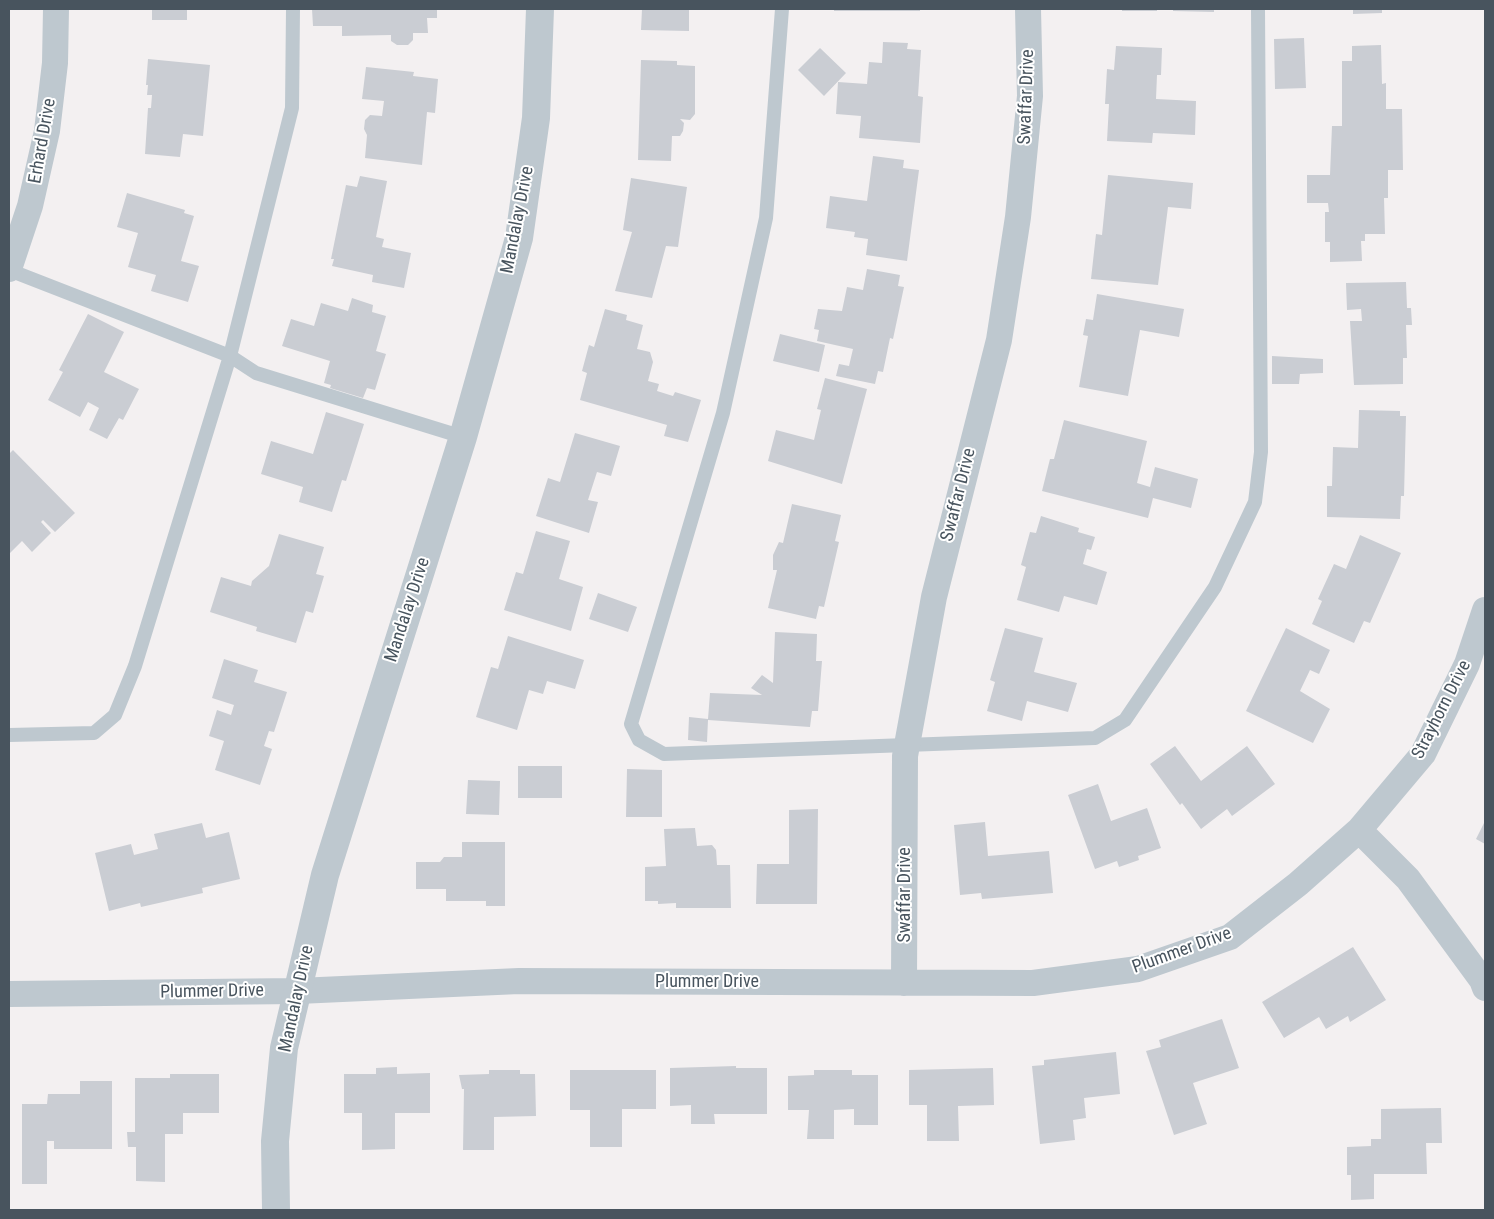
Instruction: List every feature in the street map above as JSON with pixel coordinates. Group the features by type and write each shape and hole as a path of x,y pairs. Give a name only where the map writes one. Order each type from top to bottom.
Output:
{"street":[{"name":"Erhard Drive","path":"9,270 30,206 48,131 54,63 56,9"},
{"name":"Mandalay Drive","path":"276,1210 275,1141 283,1057 324,875 463,437 519,238 536,118 540,9"},
{"name":"Swaffar Drive","path":"904,983 905,756 934,597 998,340 1018,217 1030,96 1028,9"},
{"name":"Strayhorn Drive","path":"1359,830 1423,754 1467,664 1485,610"},
{"name":"Plummer Drive","path":"9,994 298,991 519,981 1032,983 1138,970 1230,937 1298,884 1359,830"},
{"path":"1359,830 1408,879 1482,980 1485,988"}],"lane":[{"path":"9,735 94,733 115,715 135,666 230,356 292,108 293,9"},
{"path":"782,9 766,218 723,413 630,724 638,740 664,754 1094,738 1125,720 1215,587 1255,502 1261,452 1258,9"},
{"path":"9,270 230,356 256,373 463,437"}],"building":[{"path":"152,9 187,9 187,20 152,20"},
{"path":"312,9 437,9 437,18 427,18 428,33 413,33 413,40 408,45 397,45 391,41 391,35 342,36 342,26 313,26"},
{"path":"642,9 689,9 689,31 641,30"},
{"path":"834,9 920,9 920,11 834,11"},
{"path":"1122,9 1157,9 1157,11 1122,11"},
{"path":"1173,9 1214,9 1214,12 1173,11"},
{"path":"1353,9 1382,9 1382,13 1353,14"},
{"path":"1304,38 1306,88 1275,89 1274,39"},
{"path":"883,42 908,43 907,49 921,50 918,96 923,97 920,143 859,138 861,116 836,114 838,82 867,84 869,62 882,63"},
{"path":"1381,45 1382,84 1386,83 1386,109 1402,109 1403,170 1388,170 1388,198 1384,198 1385,234 1365,234 1365,241 1361,241 1362,261 1330,262 1330,242 1325,242 1325,212 1329,212 1328,203 1307,203 1307,175 1330,175 1332,126 1342,126 1342,61 1352,61 1352,46"},
{"path":"1116,46 1162,48 1161,75 1157,75 1156,99 1196,101 1195,135 1153,133 1152,143 1107,141 1109,104 1105,104 1107,69 1114,70"},
{"path":"820,48 846,73 824,96 798,70"},
{"path":"148,59 210,65 203,136 183,134 180,157 145,154 148,108 151,108 152,95 147,95"},
{"path":"641,60 677,61 677,65 695,66 695,114 690,120 680,119 684,123 683,131 680,136 672,136 671,161 638,160"},
{"path":"366,67 414,72 413,76 438,79 435,113 427,112 422,165 365,158 367,135 364,129 365,120 370,115 382,116 384,101 362,99"},
{"path":"873,156 904,160 903,168 919,170 907,261 866,255 868,239 854,237 855,232 826,228 830,196 867,201"},
{"path":"1108,175 1193,183 1191,209 1168,207 1158,285 1091,279 1096,234 1102,235"},
{"path":"360,176 387,181 376,237 384,239 382,247 411,253 404,288 372,282 373,275 332,266 334,259 331,259 346,185 357,187"},
{"path":"631,178 687,187 678,247 666,246 652,298 615,291 632,232 623,230"},
{"path":"127,193 185,210 184,213 194,216 181,261 199,266 188,302 151,291 156,275 128,267 138,233 117,227"},
{"path":"867,269 900,275 898,286 904,287 893,339 890,338 883,372 878,371 875,384 836,376 839,364 849,366 853,349 817,341 819,330 814,329 818,309 842,311 847,287 863,290"},
{"path":"1406,282 1407,308 1411,308 1412,325 1406,325 1407,358 1403,358 1403,384 1354,385 1350,321 1362,321 1361,309 1347,310 1346,283"},
{"path":"1097,294 1184,309 1179,337 1140,330 1128,396 1079,387 1088,336 1083,335 1086,319 1093,320"},
{"path":"352,298 373,305 372,312 386,316 376,351 386,354 375,390 367,388 363,398 330,388 331,385 324,383 330,361 282,346 291,319 314,326 321,303 348,311"},
{"path":"605,309 627,315 626,320 643,325 637,349 650,352 653,362 648,381 659,384 657,391 673,396 675,392 701,400 688,442 664,436 667,425 580,400 587,373 582,371 589,345 594,347"},
{"path":"88,314 124,332 104,372 139,389 123,420 119,418 107,439 89,430 99,408 88,402 80,417 48,400 63,372 59,370"},
{"path":"780,334 825,345 819,372 773,361"},
{"path":"1272,356 1323,359 1323,373 1300,374 1299,384 1272,384"},
{"path":"825,378 867,389 842,484 768,461 776,430 814,440 821,410 817,409"},
{"path":"1359,410 1400,411 1400,416 1406,416 1404,496 1401,496 1400,519 1327,517 1327,486 1332,486 1333,447 1358,448"},
{"path":"326,412 364,424 346,481 342,480 332,512 299,502 303,487 261,474 271,441 313,454"},
{"path":"1064,420 1147,441 1137,483 1150,487 1155,467 1198,479 1191,508 1153,498 1148,518 1042,491 1050,459 1054,459"},
{"path":"575,433 620,446 611,476 597,472 588,500 598,502 589,533 536,516 548,478 560,482"},
{"path":"13,450 75,513 55,532 43,520 41,522 51,533 32,552 22,541 9,552 9,454"},
{"path":"792,504 841,515 835,541 839,542 824,607 819,606 816,619 768,608 777,570 773,570 773,555 779,542 783,543"},
{"path":"1041,516 1079,528 1078,532 1095,537 1091,550 1087,549 1083,564 1107,572 1097,605 1064,596 1059,612 1017,600 1026,567 1021,565 1030,532 1036,533"},
{"path":"536,531 570,541 559,579 583,587 571,631 504,610 516,572 523,574"},
{"path":"279,534 324,547 316,574 324,576 313,613 306,611 296,643 256,631 257,627 210,612 221,577 251,586 252,581 269,566"},
{"path":"1360,535 1401,553 1370,623 1364,621 1354,643 1312,624 1322,601 1318,599 1334,564 1346,569"},
{"path":"598,593 637,607 628,632 589,619"},
{"path":"1005,628 1043,638 1034,672 1077,683 1068,712 1027,701 1022,721 987,711 995,682 990,680"},
{"path":"1286,628 1330,650 1319,674 1310,670 1300,691 1330,709 1313,743 1246,711"},
{"path":"775,632 817,634 816,661 822,661 818,711 812,711 810,727 708,720 707,742 688,740 689,717 708,719 710,693 762,695 751,688 762,675 773,683"},
{"path":"508,636 584,660 575,689 547,681 543,694 529,690 517,730 476,717 491,667 498,669"},
{"path":"224,659 258,670 254,682 287,692 274,732 269,731 264,746 272,749 260,785 215,770 224,741 209,736 217,710 231,715 234,705 212,698"},
{"path":"1175,746 1201,781 1247,746 1275,784 1232,816 1227,809 1201,829 1182,803 1180,805 1150,764"},
{"path":"518,766 562,766 562,798 518,798"},
{"path":"627,769 662,770 662,817 626,817"},
{"path":"468,780 500,781 499,815 466,814"},
{"path":"1098,784 1111,821 1147,808 1161,848 1138,856 1139,860 1119,867 1117,861 1095,869 1068,795"},
{"path":"818,809 817,904 756,904 757,864 789,864 789,810"},
{"path":"1485,821 1485,844 1476,839"},
{"path":"985,822 988,856 1049,851 1053,893 982,899 981,893 960,895 954,825"},
{"path":"202,823 206,838 229,832 240,879 202,888 203,893 141,907 140,903 109,911 95,853 131,844 134,855 158,849 154,834"},
{"path":"695,828 697,846 712,845 716,850 717,865 730,865 731,908 676,908 676,903 658,904 658,901 645,901 645,867 666,866 664,829"},
{"path":"462,842 505,842 505,906 486,906 486,901 446,901 446,889 416,889 416,862 440,862 444,857 462,857"},
{"path":"1353,947 1386,1000 1350,1022 1348,1016 1326,1029 1319,1017 1284,1038 1262,1002"},
{"path":"1222,1019 1239,1068 1193,1083 1207,1124 1174,1135 1146,1051 1161,1047 1159,1040"},
{"path":"1116,1052 1120,1094 1084,1098 1086,1118 1073,1120 1075,1140 1040,1144 1032,1066 1044,1065 1044,1060"},
{"path":"736,1066 736,1068 767,1068 767,1114 714,1114 715,1124 691,1124 691,1105 670,1106 670,1068"},
{"path":"397,1067 397,1074 430,1073 430,1113 395,1113 395,1149 362,1150 362,1113 344,1113 344,1074 376,1074 376,1068"},
{"path":"993,1068 994,1105 958,1106 959,1141 927,1141 927,1105 909,1105 909,1070"},
{"path":"489,1070 520,1070 520,1074 535,1074 536,1116 494,1117 494,1150 463,1150 464,1089 462,1089 459,1075 489,1074"},
{"path":"570,1070 656,1070 656,1109 622,1109 622,1147 590,1147 590,1110 570,1110"},
{"path":"814,1070 852,1070 852,1075 878,1075 878,1125 854,1125 854,1109 834,1110 834,1139 807,1139 809,1110 788,1110 788,1076 814,1075"},
{"path":"170,1074 219,1074 219,1113 183,1113 183,1134 165,1134 165,1182 136,1181 136,1147 128,1147 127,1132 135,1132 135,1078 170,1078"},
{"path":"80,1081 112,1081 112,1149 54,1149 54,1141 47,1141 47,1184 22,1184 22,1104 47,1104 48,1094 80,1094"},
{"path":"1441,1108 1442,1143 1426,1143 1427,1174 1374,1174 1374,1199 1351,1200 1351,1175 1347,1175 1347,1147 1371,1146 1371,1139 1381,1139 1381,1109"}]}
